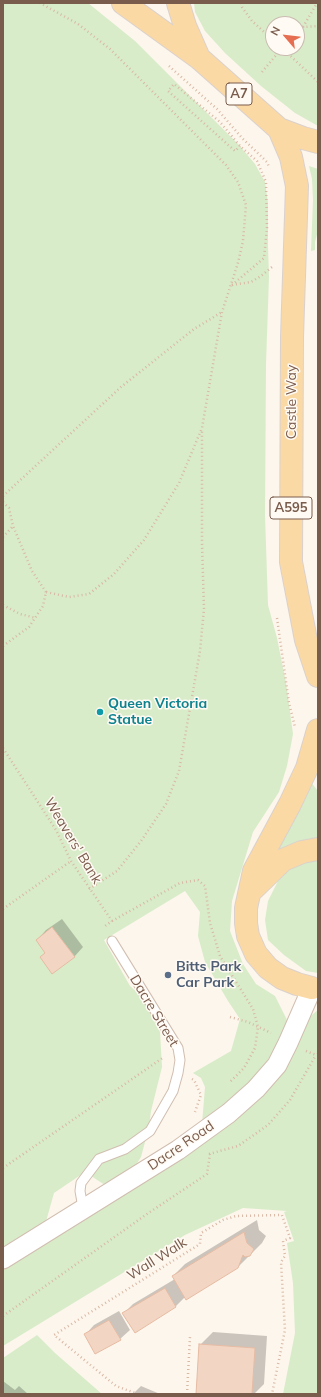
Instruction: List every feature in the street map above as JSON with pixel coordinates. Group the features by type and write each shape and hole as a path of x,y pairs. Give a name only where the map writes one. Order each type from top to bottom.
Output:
{"main road":[{"name":"A7","path":"123,3 199,58 279,129 318,142"},
{"name":"A7","path":"178,3 185,26 199,58"},
{"name":"Castle Way","path":"279,129 291,157 297,186 292,337 291,562 306,640 318,676"},
{"path":"312,988 282,978 268,968 256,954 248,936 246,908 254,871 290,804 307,768 318,730"},
{"path":"250,893 283,860 302,852 318,850"}],"street":[{"name":"Dacre Road","path":"3,1259 178,1150 229,1113 256,1089 276,1065 288,1043 312,988"}],"lane":[{"name":"Dacre Street","path":"83,1208 80,1191 81,1182 98,1159 124,1149 150,1132 173,1091 180,1060 178,1048 112,941"}],"path":[{"path":"40,3 78,24 110,49 226,165 238,182 246,205 243,241 232,285 222,312 202,428 202,543 204,609 200,651 179,771 166,804 141,842 117,871 89,889"},
{"path":"241,3 242,7 252,21 265,33"},
{"path":"305,24 318,3"},
{"path":"305,27 318,26"},
{"path":"262,72 275,56"},
{"path":"290,56 318,82"},
{"path":"167,64 217,109 242,138 267,162 270,169"},
{"path":"232,285 264,258 267,228 266,182 257,161 240,146 220,122 174,84 168,91 235,151 240,146"},
{"path":"232,285 251,282 274,265 274,272"},
{"path":"3,496 121,386 194,328 222,312"},
{"path":"3,502 8,508 13,526 32,571 46,592 69,597 89,594 114,574 144,540 179,483 202,428"},
{"path":"3,537 13,526"},
{"path":"3,646 29,627 43,606 46,592"},
{"path":"3,605 20,614 36,618"},
{"path":"277,613 289,703 297,734"},
{"name":"Weavers' Bank","path":"3,748 56,830 71,861 112,921"},
{"path":"3,909 71,861"},
{"path":"112,941 103,927 112,921 180,883 198,880 205,886 210,923 220,956 253,1009 258,1026 255,1048 244,1068 227,1085"},
{"path":"3,1168 178,1048"},
{"path":"204,1157 238,1146 268,1125 290,1100 316,1055"},
{"path":"178,1073 194,1080 201,1095 194,1117 199,1112"},
{"path":"3,1316 147,1214 207,1174 210,1154"},
{"name":"Wall Walk","path":"138,1394 116,1386 54,1335 200,1244 201,1233 223,1220 236,1216 282,1215 290,1238 283,1241 285,1256 281,1262 285,1330 272,1394"},
{"path":"188,1394 190,1337"}],"green space":[{"path":"3,3 88,3 135,41 239,145 255,164 265,182 268,203 269,277 266,364 265,515 268,605 277,638 286,683 293,734 287,766 279,792 253,832 232,901 230,931 243,964 256,984 275,996 287,1020 276,1048 258,1074 235,1097 202,1124 205,1087 201,1078 193,1073 231,1051 240,1019 205,962 198,936 200,912 185,891 104,940 130,986 140,995 160,1032 162,1067 141,1157 134,1168 108,1187 85,1172 54,1193 45,1225 3,1251"},
{"path":"194,3 318,3 318,126 295,113 261,86 225,53 205,31 195,12"},
{"path":"309,166 318,169 318,231 315,242 315,250 311,251 313,200 312,179"},
{"path":"310,781 318,791 318,839 263,866"},
{"path":"318,858 318,973 306,971 284,955 268,940 265,920 268,901 278,881 292,866"},
{"path":"318,1010 318,1394 283,1394 295,1333 293,1283 287,1243 294,1241 284,1212 287,1211 243,1208 185,1235 3,1346 3,1267 203,1140 307,1019"},
{"path":"37,1335 55,1353 102,1394 3,1394 3,1358"}],"building":[{"path":"52,927 75,957 52,974 40,957 45,953 36,940"},
{"path":"244,1232 247,1243 254,1249 250,1256 245,1257 243,1255 238,1268 186,1300 172,1276"},
{"path":"165,1288 176,1307 135,1333 122,1313"},
{"path":"109,1320 121,1340 95,1354 84,1334"},
{"path":"199,1344 255,1348 252,1394 196,1394"}],"place":[{"name":"Queen Victoria Statue","path":"100,712"},
{"name":"Bitts Park Car Park","path":"168,975"}]}
